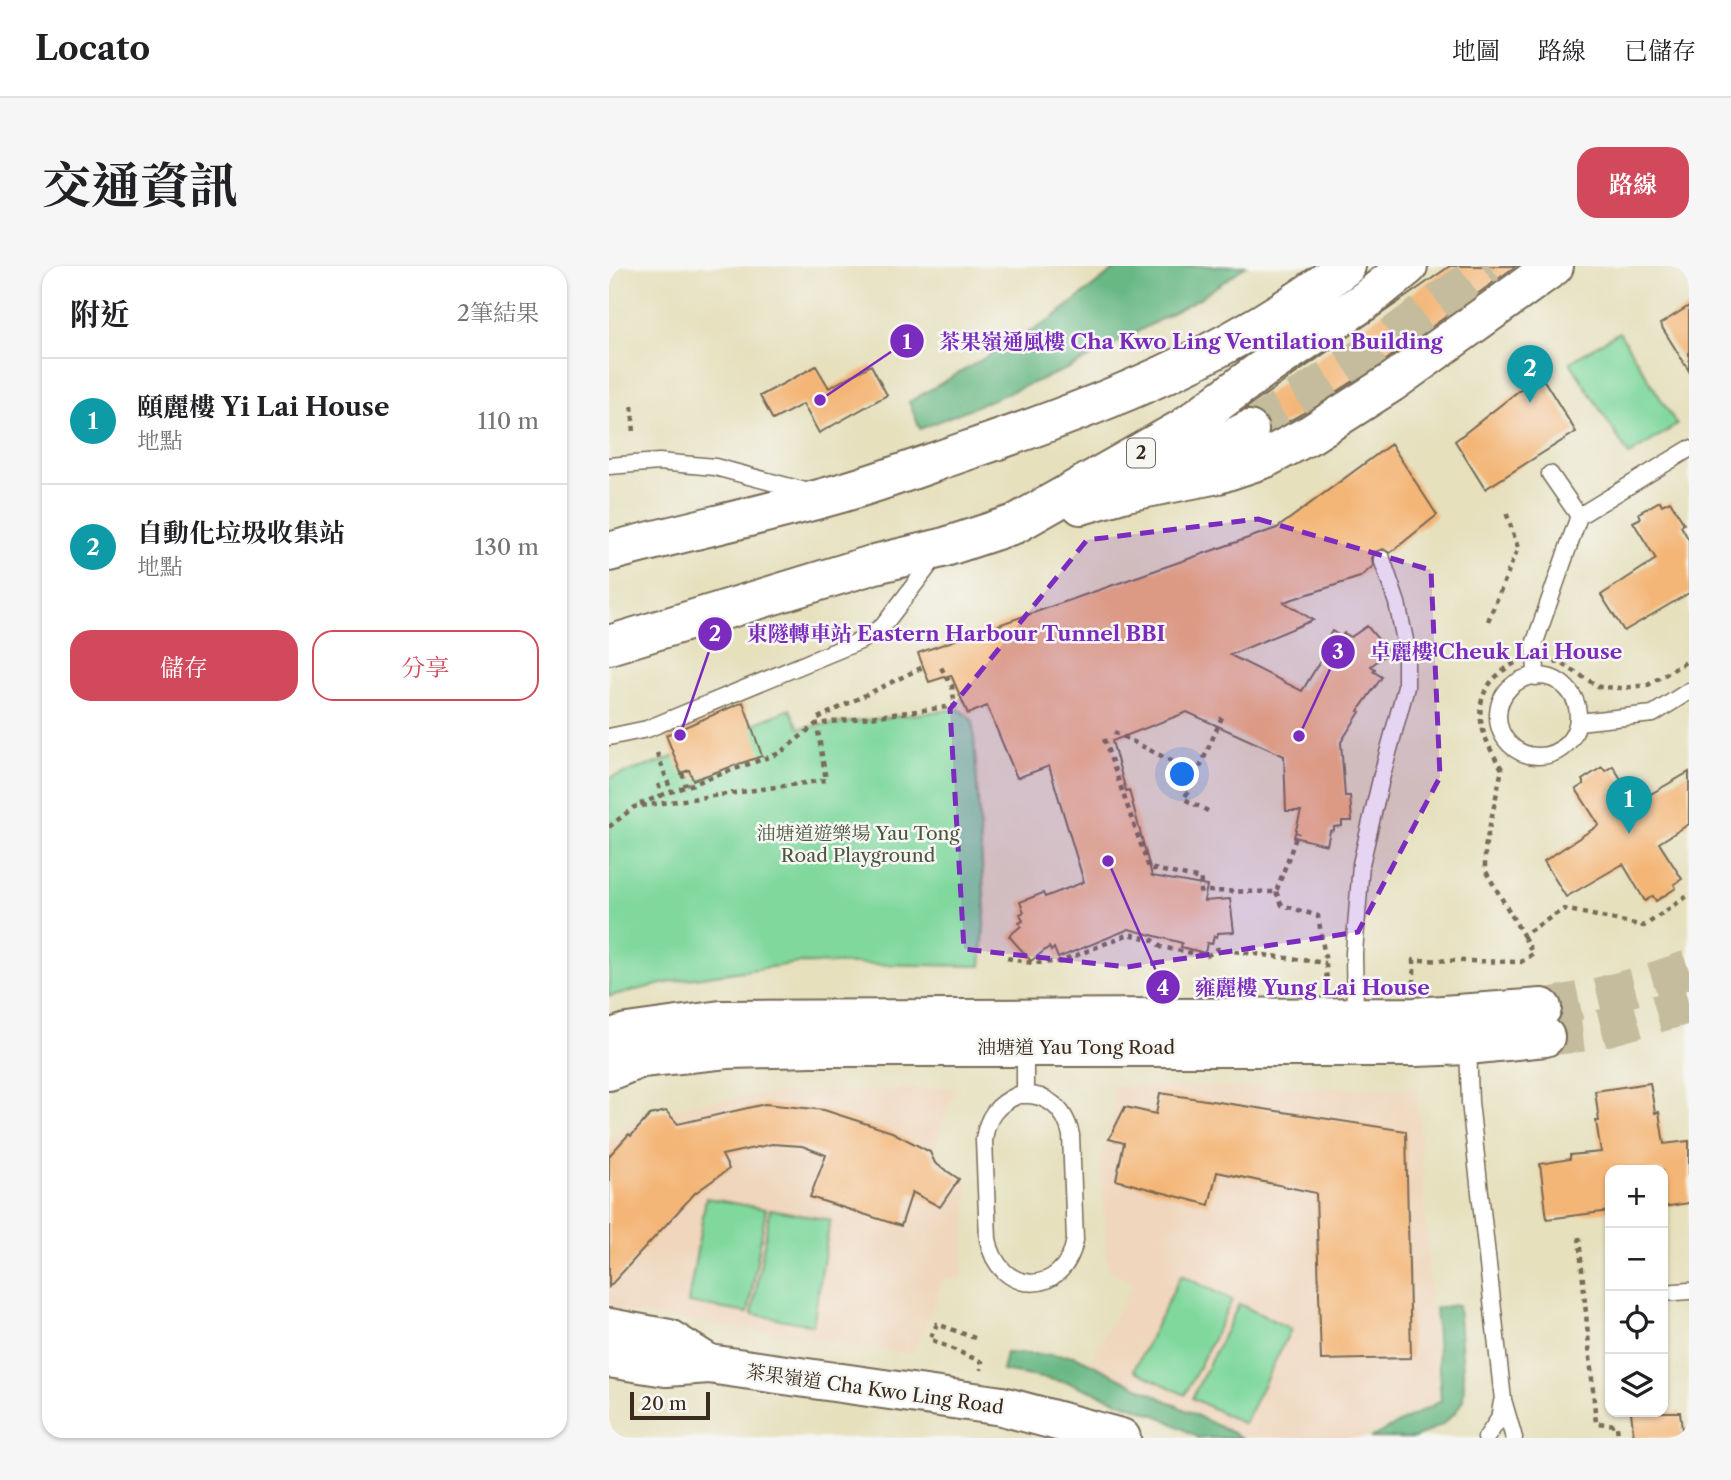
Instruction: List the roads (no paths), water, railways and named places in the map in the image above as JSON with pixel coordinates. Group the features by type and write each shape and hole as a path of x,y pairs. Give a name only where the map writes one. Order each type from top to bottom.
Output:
{"main road":[{"path":"1079,411 1239,321 1309,266"},
{"path":"620,547 842,492 1079,411 1141,387 1239,338 1292,305 1346,266"},
{"name":"2","path":"609,645 875,564 942,548 1015,524 1182,429 1259,371 1366,300 1408,266"},
{"path":"1015,524 1126,492 1218,474 1266,458 1311,434 1391,383 1554,266"},
{"path":"1126,492 1249,430"},
{"name":"油塘道 Yau Tong Road","path":"609,1039 627,1033 721,1020 1341,1007 1468,1030"},
{"name":"油塘道 Yau Tong Road","path":"609,1071 641,1058 727,1049 1025,1047 1468,1030 1544,1023"},
{"name":"茶果嶺道 Cha Kwo Ling Road","path":"609,1328 669,1339 709,1364"},
{"name":"茶果嶺道 Cha Kwo Ling Road","path":"609,1358 666,1367 709,1364 1002,1406 1121,1438"}],"lane":[{"path":"1537,677 1535,642 1579,516 1689,449"},
{"path":"609,467 659,462 690,464 747,475 798,490 816,493 842,492"},
{"path":"1550,474 1579,516"},
{"path":"609,737 647,729 860,641 883,626 942,548"},
{"path":"1341,1007 1355,953 1361,864 1406,687 1406,645 1397,603 1383,559"},
{"path":"1524,679 1550,679 1562,685 1572,695 1578,722 1566,745 1543,756 1530,755 1518,751 1508,743 1501,732 1499,707 1504,695 1513,685 1524,679"},
{"path":"1578,722 1653,714 1689,691"},
{"path":"1468,1030 1470,1102 1503,1400 1514,1438"},
{"path":"1025,1047 1025,1095"},
{"path":"1025,1095 1047,1099 1059,1108 1068,1121 1071,1135 1075,1240 1072,1255 1065,1268 1053,1278 1039,1282 1023,1282 1009,1277 998,1267 991,1254 988,1239 984,1140 986,1125 993,1112 1004,1101 1025,1095"},
{"path":"1668,1293 1689,1291"},
{"path":"1486,1438 1499,1419 1503,1400"}],"tunnel":[{"path":"1249,430 1366,355 1490,266"},
{"path":"1542,1008 1616,992 1689,969"},
{"path":"1545,1037 1589,1032 1689,1005"}],"place":[{"name":"茶果嶺通風樓 Cha Kwo Ling Ventilation Building","path":"820,400"},
{"name":"自動化垃圾收集站","path":"1530,403"},
{"name":"東隧轉車站 Eastern Harbour Tunnel BBI","path":"680,735"},
{"name":"卓麗樓 Cheuk Lai House","path":"1299,736"},
{"name":"頤麗樓 Yi Lai House","path":"1629,834"},
{"name":"雍麗樓 Yung Lai House","path":"1108,861"}],"park label":[{"name":"油塘道遊樂場 Yau Tong Road Playground","path":"858,844"}]}
